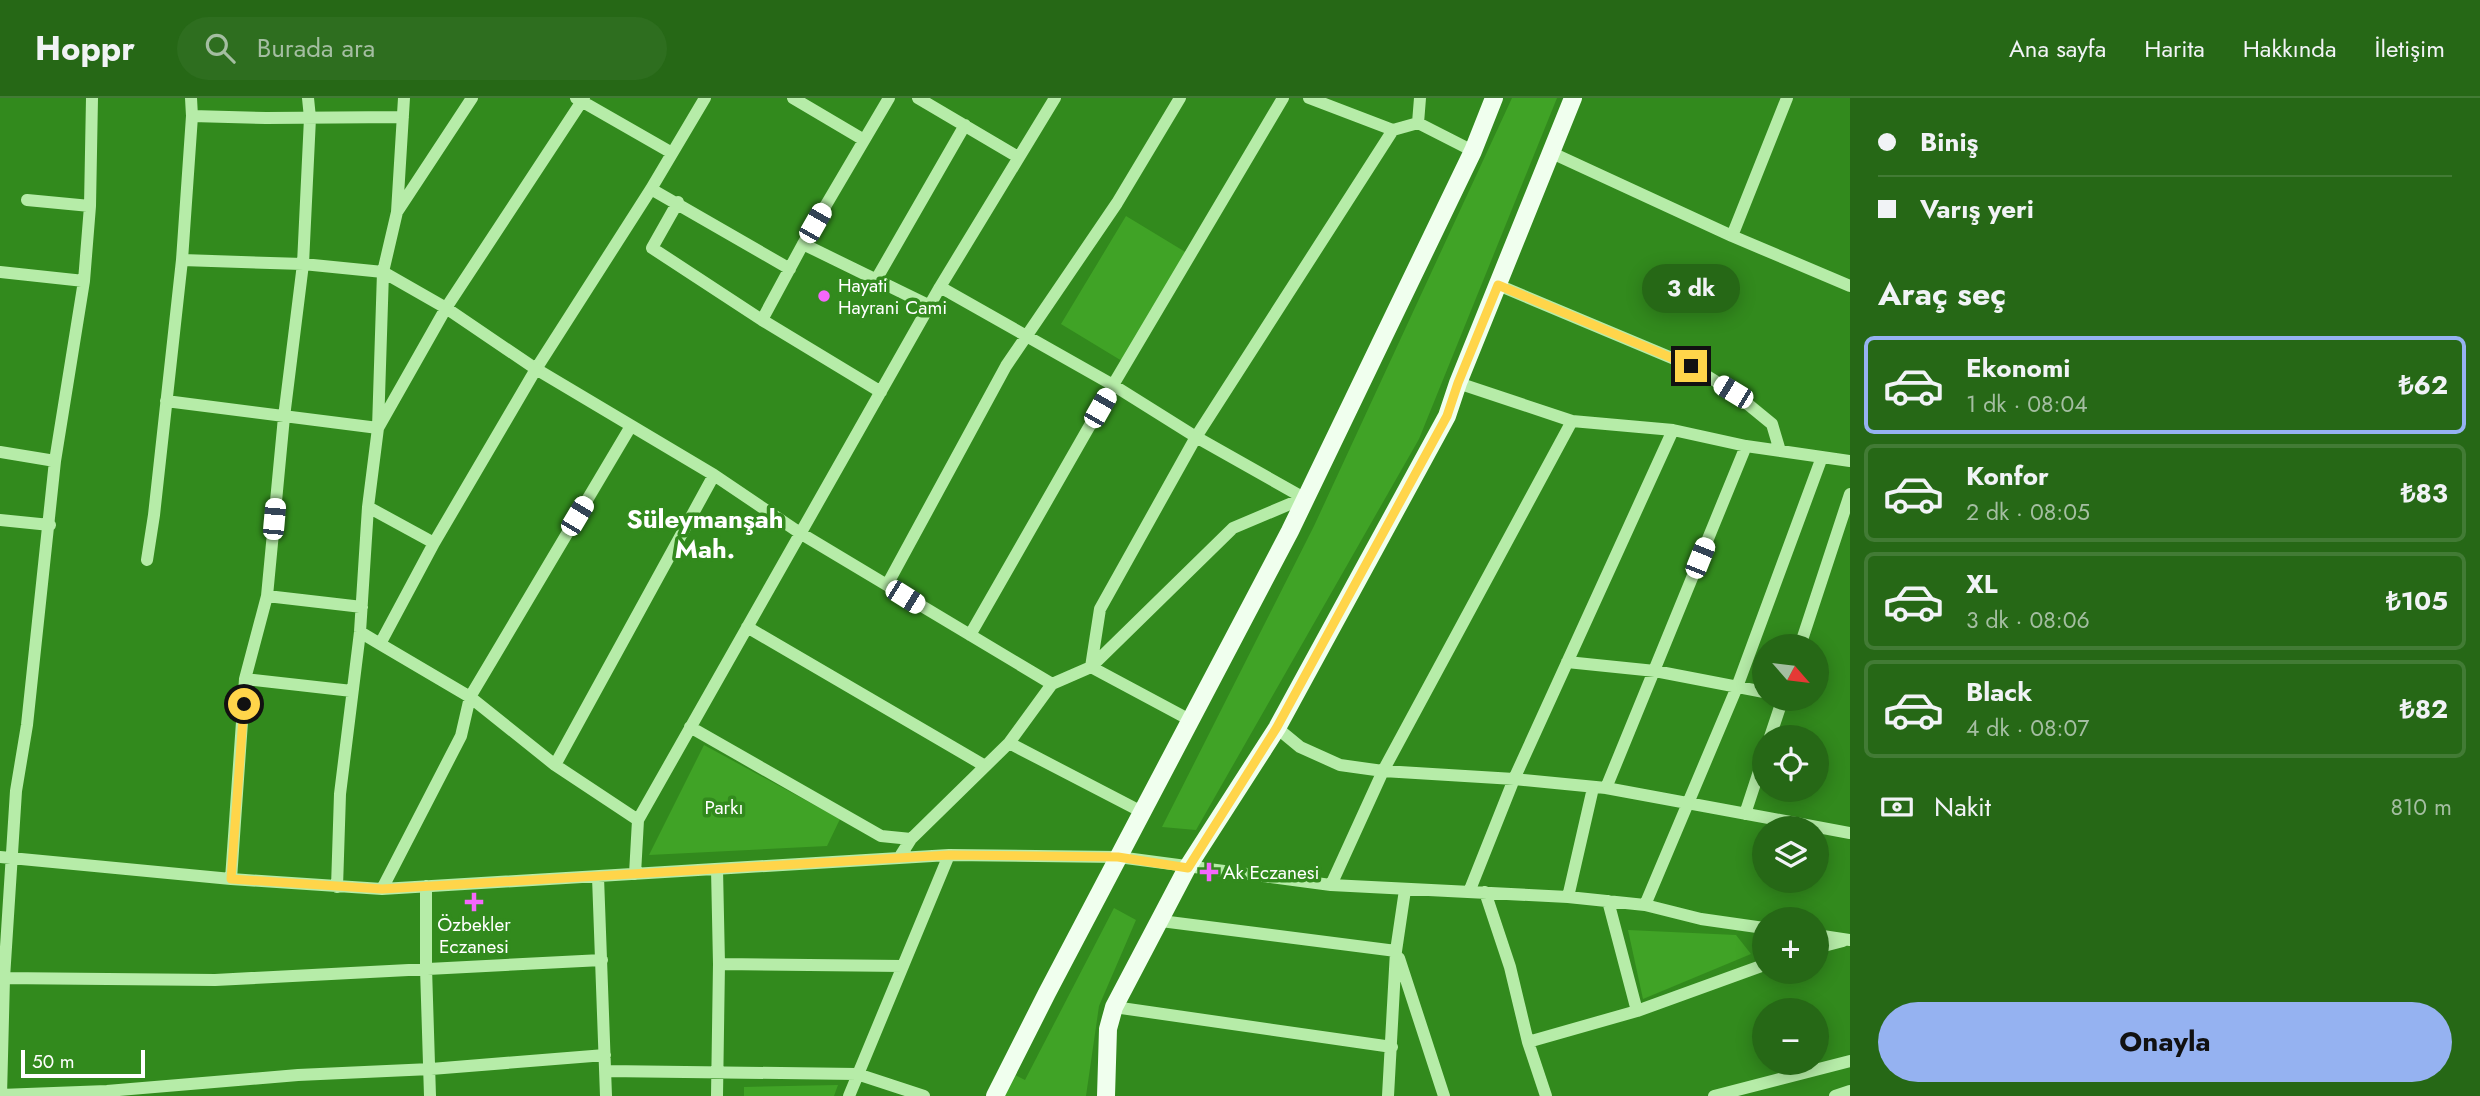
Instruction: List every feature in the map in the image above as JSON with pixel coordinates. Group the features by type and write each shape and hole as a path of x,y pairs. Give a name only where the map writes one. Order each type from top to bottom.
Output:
{"main road":[{"path":"995,1096 1290,531 1473,151 1494,98"},
{"path":"1106,1096 1108,1029 1114,1007 1188,868 1277,727 1447,416 1573,98"}],"street":[{"path":"92,98 90,206 85,281 55,461 27,725 5,857 0,1095 107,1091 298,1075 430,1069 606,1055"},
{"path":"147,560 182,260 191,98"},
{"path":"231,879 245,679 267,596 284,417 303,264 310,118 308,98"},
{"path":"337,887 340,794 360,632 368,506 378,428 383,272 397,212 404,98"},
{"path":"397,212 472,98"},
{"path":"380,644 434,543 537,369 705,98"},
{"path":"793,98 864,140"},
{"path":"761,320 889,98"},
{"path":"918,98 1018,157"},
{"path":"635,874 638,820 940,287 1055,98"},
{"path":"887,585 1006,366 1117,203 1180,98"},
{"path":"970,635 1113,385 1283,98"},
{"path":"1309,98 1393,130 1418,122 1473,151"},
{"path":"1418,122 1420,98"},
{"path":"1732,236 1787,98"},
{"path":"378,428 446,308 581,99 671,153"},
{"path":"192,116 403,117"},
{"path":"877,278 965,125"},
{"path":"1091,667 1100,609 1196,438 1393,130"},
{"path":"1552,153 1732,236 1850,286"},
{"path":"651,189 678,202 790,269"},
{"path":"27,200 90,206"},
{"path":"678,202 652,248 761,320 881,392"},
{"path":"803,244 930,306"},
{"path":"182,260 303,264 383,272 446,308 537,369 713,475 800,533 1052,684"},
{"path":"0,272 85,281"},
{"path":"1498,285 1691,366 1733,392 1772,424 1780,451"},
{"path":"940,287 1113,385 1196,438 1304,498"},
{"path":"1458,383 1572,421 1673,430 1746,446 1850,461"},
{"path":"166,401 378,428"},
{"path":"1331,886 1383,771 1572,421"},
{"path":"382,889 461,736 470,697 631,426"},
{"path":"1469,892 1514,779 1673,430"},
{"path":"1568,897 1599,788 1655,671 1746,446"},
{"path":"0,452 55,461"},
{"path":"1645,905 1737,687 1822,457"},
{"path":"555,765 713,475"},
{"path":"1804,634 1850,494"},
{"path":"899,858 911,839 1009,743 1052,684 1091,667 1233,528 1304,498"},
{"path":"368,506 434,543"},
{"path":"0,520 50,525"},
{"path":"267,596 362,607"},
{"path":"747,627 985,766"},
{"path":"360,632 470,697 555,765 638,820"},
{"path":"1567,662 1655,671 1752,690"},
{"path":"1091,667 1190,720"},
{"path":"245,679 352,691"},
{"path":"690,727 881,836 911,839"},
{"path":"1277,727 1300,747 1340,765 1383,771 1514,779 1599,788 1849,831"},
{"path":"1009,743 1142,812"},
{"path":"1745,814 1752,793"},
{"path":"5,857 231,879 382,889 949,855 1118,857 1331,886 1568,897 1645,905 1701,919 1752,926"},
{"path":"849,1096 949,855"},
{"path":"717,869 717,1096"},
{"path":"598,877 606,1096"},
{"path":"426,886 430,1096"},
{"path":"1388,1096 1396,951 1405,890"},
{"path":"1485,892 1510,967 1528,1042 1546,1096"},
{"path":"1608,901 1637,1010"},
{"path":"1161,921 1396,951"},
{"path":"1829,937 1849,940"},
{"path":"1829,945 1849,940"},
{"path":"1396,951 1444,1096"},
{"path":"2,978 215,980 602,960"},
{"path":"719,964 903,966"},
{"path":"1528,1042 1637,1010 1752,969"},
{"path":"1114,1007 1392,1047"},
{"path":"1714,1096 1850,1061"},
{"path":"606,1071 857,1074 924,1096"},
{"path":"1835,1096 1850,1091"}],"green space":[{"path":"1512,98 1557,98 1419,439 1196,830 1162,827 1314,526"},
{"path":"1126,216 1187,253 1122,361 1061,324"},
{"name":"Parkı","path":"704,745 840,819 827,846 649,855"},
{"path":"1114,908 1136,920 1099,1006 1086,1096 1002,1096 1013,1074 1025,1080"},
{"path":"1628,930 1736,935 1751,954 1643,999"},
{"path":"838,1085 834,1096 744,1096 744,1087"}],"place":[{"name":"Hayati Hayrani Cami","path":"824,296"},
{"name":"Ak Eczanesi","path":"1209,872"},
{"name":"Özbekler Eczanesi","path":"474,902"}],"district":[{"name":"Süleymanşah Mah.","path":"705,534"}],"route":[{"path":"244,704 231,879 382,889 949,855 1118,857 1188,868 1277,727 1447,416 1498,285 1691,366"}]}
